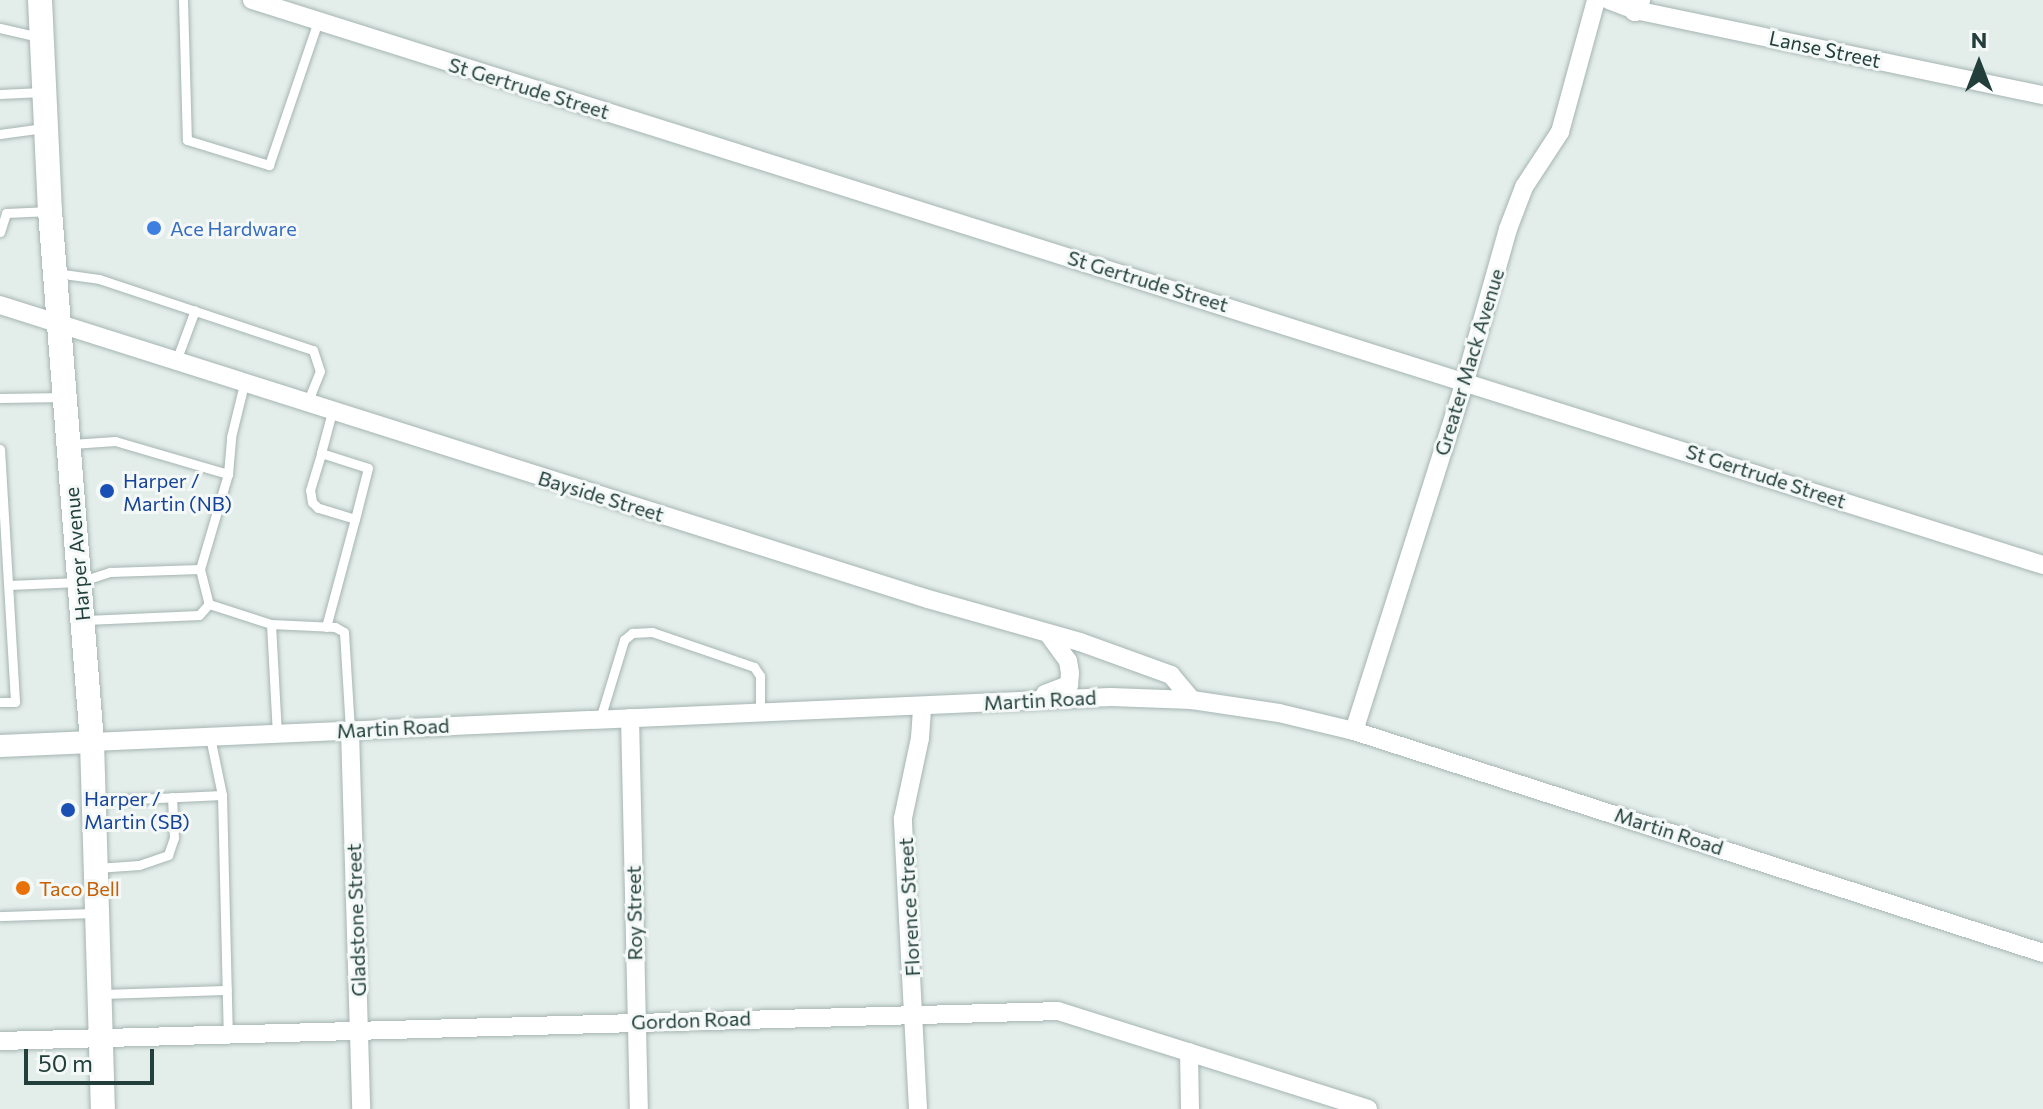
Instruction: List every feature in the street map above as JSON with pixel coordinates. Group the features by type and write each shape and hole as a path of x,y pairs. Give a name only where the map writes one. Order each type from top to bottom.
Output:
{"main road":[{"name":"Harper Avenue","path":"40,0 50,211 92,742 103,1109"}],"street":[{"name":"St Gertrude Street","path":"252,0 2043,565"},
{"name":"Greater Mack Avenue","path":"1354,731 1465,381 1508,229 1524,187 1560,132 1596,0"},
{"name":"Lanse Street","path":"1609,0 2043,95"},
{"name":"Bayside Street","path":"0,305 332,412 1050,636 1080,642 1171,675 1192,700"},
{"path":"1008,702 1069,685 1068,661 1050,636"},
{"name":"Martin Road","path":"0,746 1151,696 1192,700 1279,713 1354,731 2043,953"},
{"name":"Florence Street","path":"918,1109 903,818 920,738 922,706"},
{"name":"Roy Street","path":"630,718 639,1109"},
{"name":"Gladstone Street","path":"350,731 361,1109"},
{"name":"Gordon Road","path":"0,1041 1058,1011 1368,1109"},
{"path":"1189,1052 1190,1109"}],"lane":[{"path":"183,0 187,140 269,165 318,21"},
{"path":"0,28 42,37"},
{"path":"0,94 45,92"},
{"path":"0,134 47,128"},
{"path":"0,232 6,213 50,211"},
{"path":"56,273 99,279 313,350 320,371 307,404"},
{"path":"176,361 195,310"},
{"path":"209,604 200,569 228,474 231,437 244,384"},
{"path":"0,398 64,397"},
{"path":"332,412 310,490 312,502 318,508 355,519"},
{"path":"68,444 115,441 228,474"},
{"path":"0,449 9,585 5,600 15,702 0,702"},
{"path":"321,453 368,468 326,627"},
{"path":"9,585 79,582 110,572 200,569"},
{"path":"82,620 199,615 209,604"},
{"path":"209,604 271,624 340,629 345,637 350,731"},
{"path":"271,624 277,734"},
{"path":"600,719 624,640 632,633 652,632 754,667 760,676 760,712"},
{"path":"210,737 222,795 228,1036"},
{"path":"95,801 222,795"},
{"path":"97,868 139,865 168,855 174,838 172,797"},
{"path":"0,916 97,913"},
{"path":"100,994 227,990"}],"place":[{"name":"Ace Hardware","path":"154,228"},
{"name":"Harper / Martin (NB)","path":"107,491"},
{"name":"Harper / Martin (SB)","path":"68,810"},
{"name":"Taco Bell","path":"23,888"}]}
